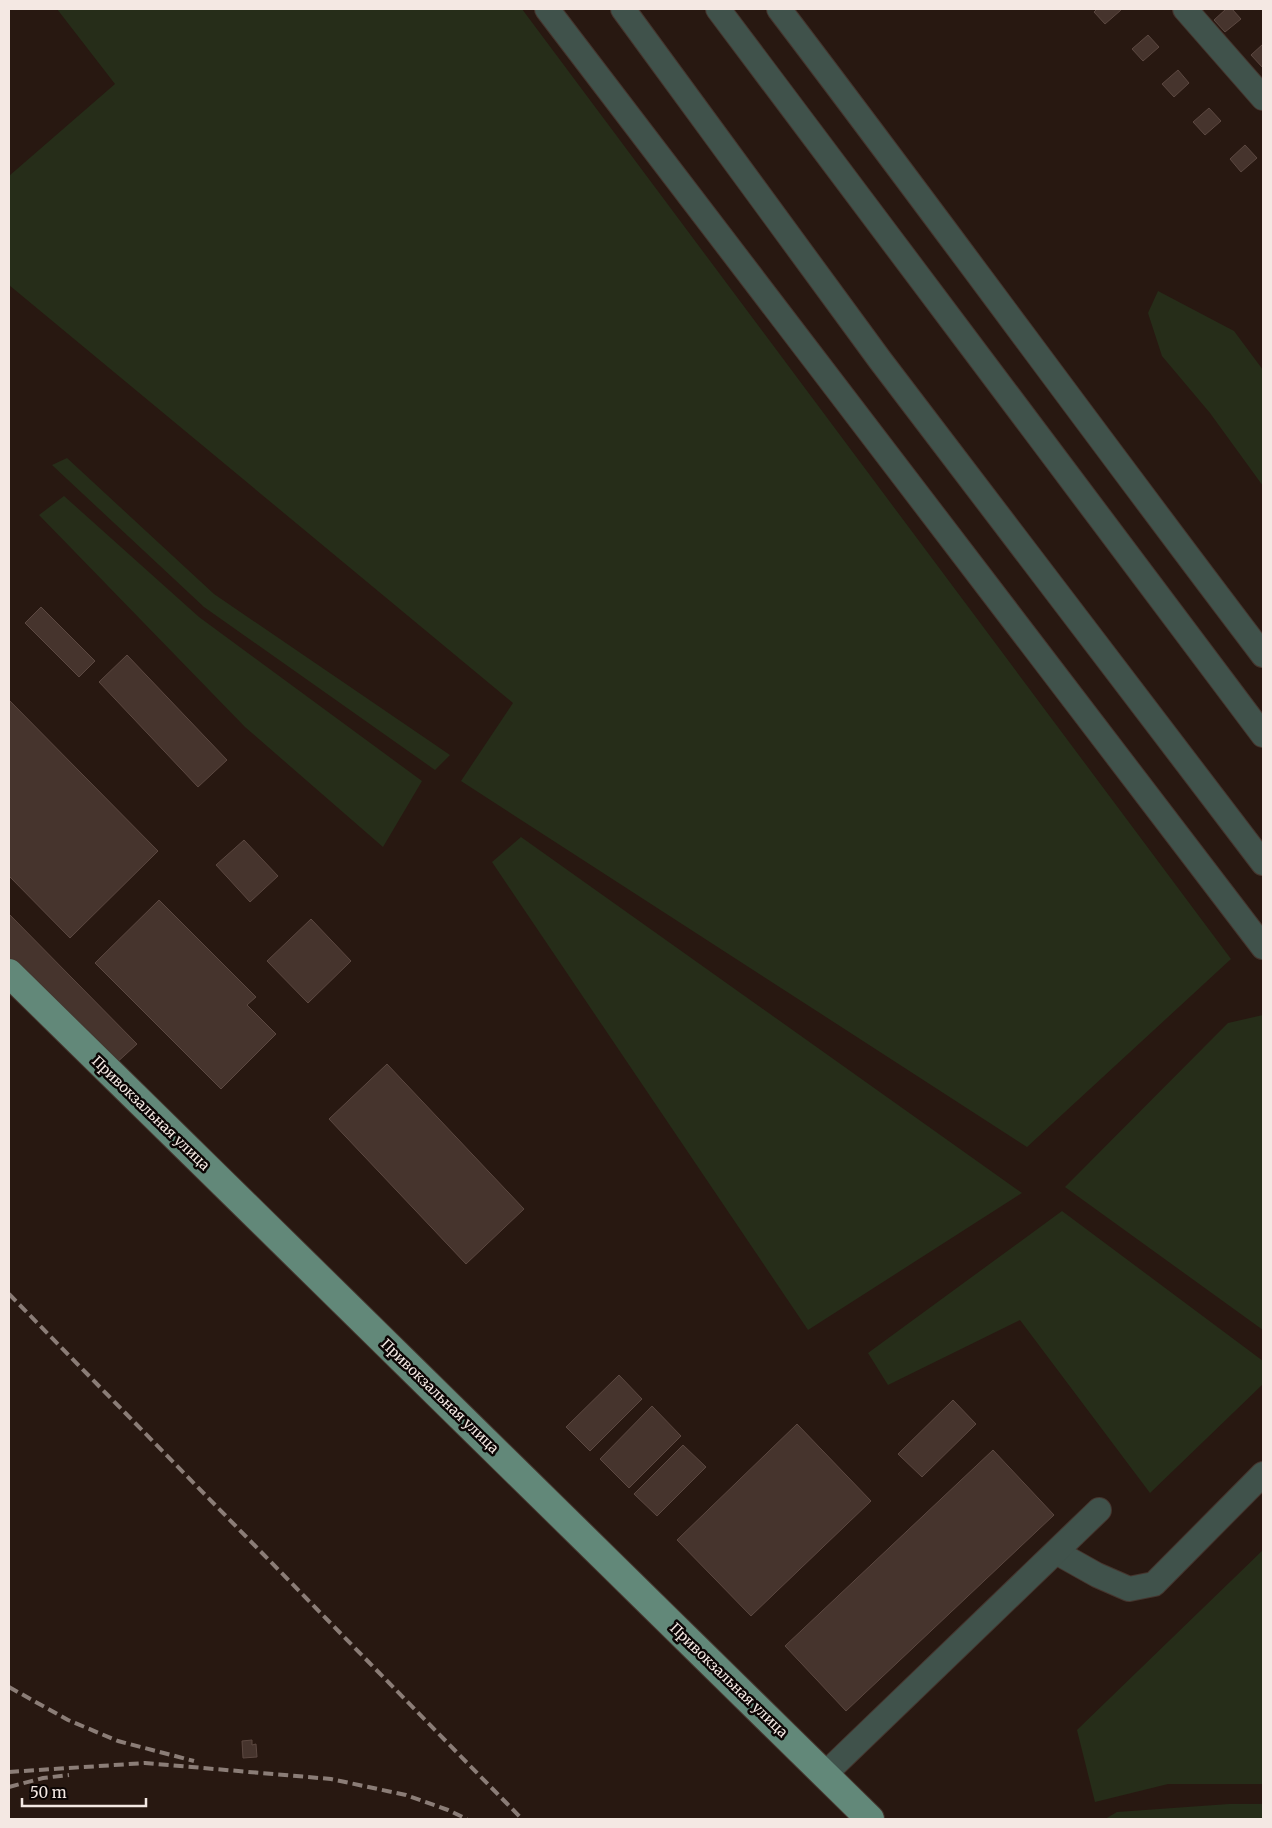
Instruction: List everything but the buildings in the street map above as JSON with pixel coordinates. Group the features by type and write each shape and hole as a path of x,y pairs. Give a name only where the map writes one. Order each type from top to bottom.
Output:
{"main road":[{"name":"Привокзальная улица","path":"9,974 870,1819"}],"street":[{"path":"547,9 1263,947"},
{"path":"623,9 880,360 1263,863"},
{"path":"718,9 1263,735"},
{"path":"779,9 879,140 1068,398 1263,655"},
{"path":"1185,9 1263,98"},
{"path":"1056,1552 1096,1575 1129,1589 1154,1584 1263,1474"},
{"path":"825,1774 1099,1510"}],"green space":[{"path":"57,9 522,9 1231,959 1027,1147 461,781 513,703 9,285 9,176 115,84"},
{"path":"1158,291 1234,331 1263,370 1263,486 1210,413 1162,356 1148,313"},
{"path":"67,458 214,594 450,755 435,770 204,607 52,465"},
{"path":"64,496 199,617 422,781 383,847 245,727 39,515"},
{"path":"521,837 1022,1193 808,1330 492,862"},
{"path":"1263,1015 1263,1330 1065,1187 1228,1023"},
{"path":"1062,1211 1263,1361 1263,1384 1150,1493 1020,1320 888,1385 868,1353"},
{"path":"1263,1550 1263,1784 1168,1784 1095,1802 1077,1730"},
{"path":"1229,1804 1263,1804 1263,1819 1105,1819 1117,1812"}],"railway":[{"path":"9,1294 522,1819"},
{"path":"9,1687 68,1720 118,1741 194,1761"},
{"path":"9,1772 145,1763 331,1779 406,1795 467,1819"},
{"path":"9,1787 43,1778 69,1775"}]}
